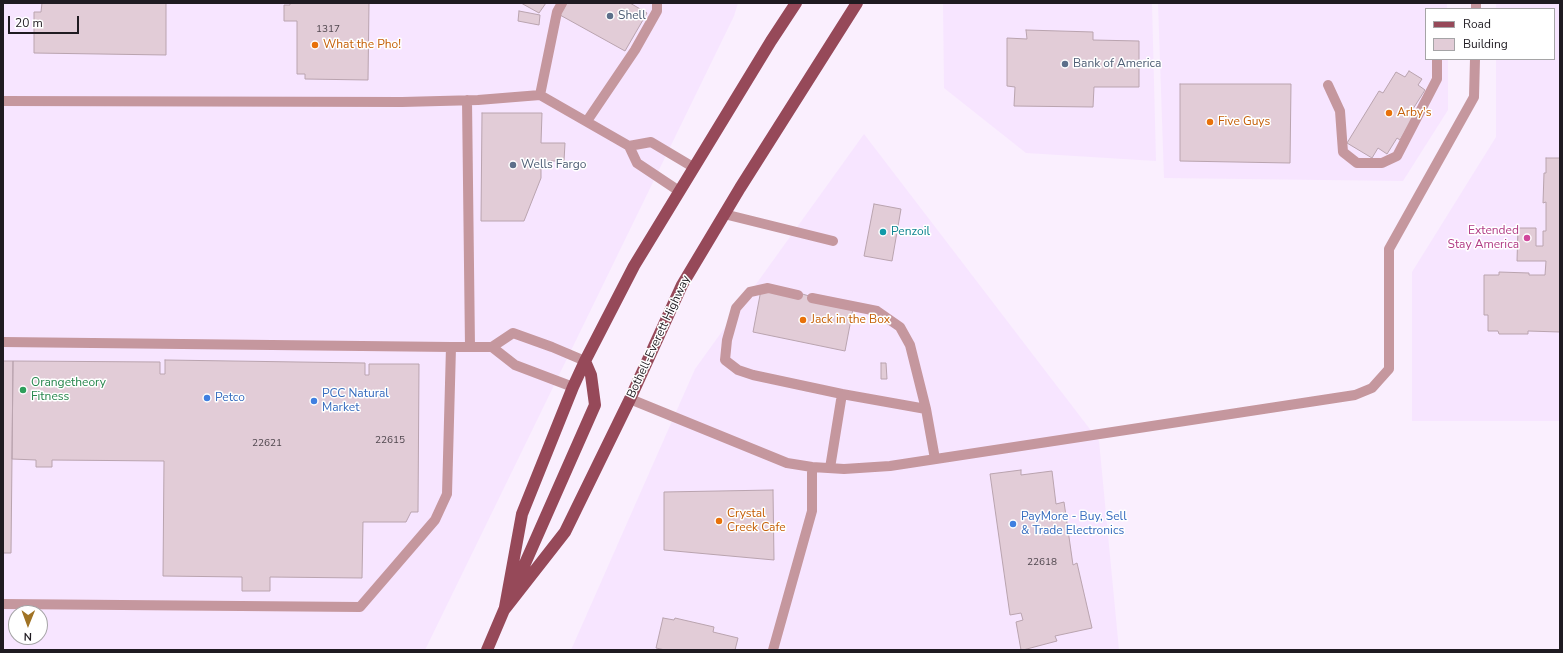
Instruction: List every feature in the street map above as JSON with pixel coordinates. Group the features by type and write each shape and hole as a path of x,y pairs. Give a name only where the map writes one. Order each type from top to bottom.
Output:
{"main road":[{"name":"Bothell-Everett Highway","path":"487,650 504,610 522,514 573,387 634,266 693,167 796,3"},
{"name":"Bothell-Everett Highway","path":"504,610 565,532 630,399 682,285 724,214 857,3"},
{"path":"504,610 595,405 591,375 586,361"}],"lane":[{"path":"540,95 558,12 562,3"},
{"path":"587,122 634,50 657,11 657,3"},
{"path":"1328,85 1340,111 1343,152 1357,163 1382,163 1398,156 1437,79 1438,60"},
{"path":"630,399 787,463 812,467 844,469 890,466 1355,395 1372,388 1390,369 1389,249 1474,97 1475,60"},
{"path":"3,101 386,102 467,100 540,95 629,146 637,163 679,191"},
{"path":"467,100 470,347"},
{"path":"629,146 651,142 693,167"},
{"path":"724,214 833,241"},
{"path":"798,295 768,288 750,292 736,308 727,340 725,360 738,370 753,376 926,409"},
{"path":"812,298 877,310 900,327 910,345 926,409 935,459"},
{"path":"3,342 492,347 513,333 586,361"},
{"path":"3,604 360,607 435,520 447,494 451,347"},
{"path":"492,347 515,365 573,387"},
{"path":"830,468 842,394"},
{"path":"773,650 812,511 812,467"}],"shaded area":[{"path":"3,3 738,3 734,16 425,650 3,650"},
{"path":"943,3 1152,3 1156,161 1026,153 944,88"},
{"path":"1158,3 1447,3 1447,8 1425,8 1425,60 1448,60 1448,110 1403,181 1164,178"},
{"path":"1496,3 1560,3 1560,421 1412,421 1412,272 1496,137 1496,60 1555,60 1555,8 1496,8"},
{"path":"864,134 1099,441 1119,650 571,650 695,369"}],"building":[{"path":"42,3 166,3 166,55 34,53 34,12 41,12"},
{"path":"290,3 369,3 368,80 305,79 305,74 297,74 297,21 284,21 284,5 290,5"},
{"path":"521,3 546,3 539,13"},
{"path":"567,3 630,3 647,13 625,51 560,15"},
{"path":"519,11 540,15 539,25 518,21"},
{"path":"1026,30 1093,32 1093,40 1139,41 1139,87 1094,87 1093,107 1014,106 1015,87 1007,86 1007,38 1027,39"},
{"name":"Arby's","path":"1409,71 1422,79 1418,85 1425,90 1411,112 1415,115 1400,140 1397,138 1387,154 1378,148 1372,158 1347,143 1379,91 1383,93 1396,72 1405,77"},
{"path":"1180,84 1291,84 1290,163 1180,161"},
{"name":"Wells Fargo","path":"482,113 542,113 541,143 565,143 564,161 549,161 541,169 541,178 524,221 481,221"},
{"name":"Extended Stay America","path":"1546,158 1560,158 1560,332 1528,331 1528,334 1499,334 1498,331 1488,331 1488,315 1484,315 1484,275 1499,275 1499,272 1545,275 1546,261 1517,261 1518,228 1536,228 1536,246 1543,246 1543,231 1546,231 1546,202 1543,203"},
{"name":"Penzoil","path":"874,204 901,209 892,261 864,256"},
{"name":"Jack in the Box","path":"761,290 799,293 853,309 845,351 753,332"},
{"path":"165,360 365,363 365,375 369,375 369,364 419,364 418,512 411,512 406,522 363,522 362,578 270,577 270,591 242,591 242,577 163,576 164,461 52,460 52,467 36,467 36,460 12,459 13,361 160,362 160,374 165,374"},
{"path":"3,361 13,361 11,553 3,553"},
{"path":"881,363 886,363 887,379 881,379"},
{"path":"1021,470 1021,475 1052,471 1056,504 1064,502 1073,565 1077,563 1092,628 1055,636 1057,641 1023,650 1021,650 1016,622 1023,620 1021,613 1010,615 990,474"},
{"name":"Crystal Creek Cafe","path":"773,490 774,560 664,550 664,492"},
{"path":"663,618 674,620 675,618 714,627 713,632 738,638 735,650 665,650 656,648"}],"place":[{"name":"Shell","path":"610,16"},
{"name":"What the Pho!","path":"315,45"},
{"name":"Bank of America","path":"1065,64"},
{"name":"Arby's","path":"1389,113"},
{"name":"Five Guys","path":"1210,122"},
{"name":"Wells Fargo","path":"513,165"},
{"name":"Penzoil","path":"883,232"},
{"name":"Extended Stay America","path":"1527,238"},
{"name":"Jack in the Box","path":"803,320"},
{"name":"Orangetheory Fitness","path":"23,390"},
{"name":"Petco","path":"207,398"},
{"name":"PCC Natural Market","path":"314,401"},
{"name":"Crystal Creek Cafe","path":"719,521"},
{"name":"PayMore - Buy, Sell & Trade Electronics","path":"1013,524"}]}
